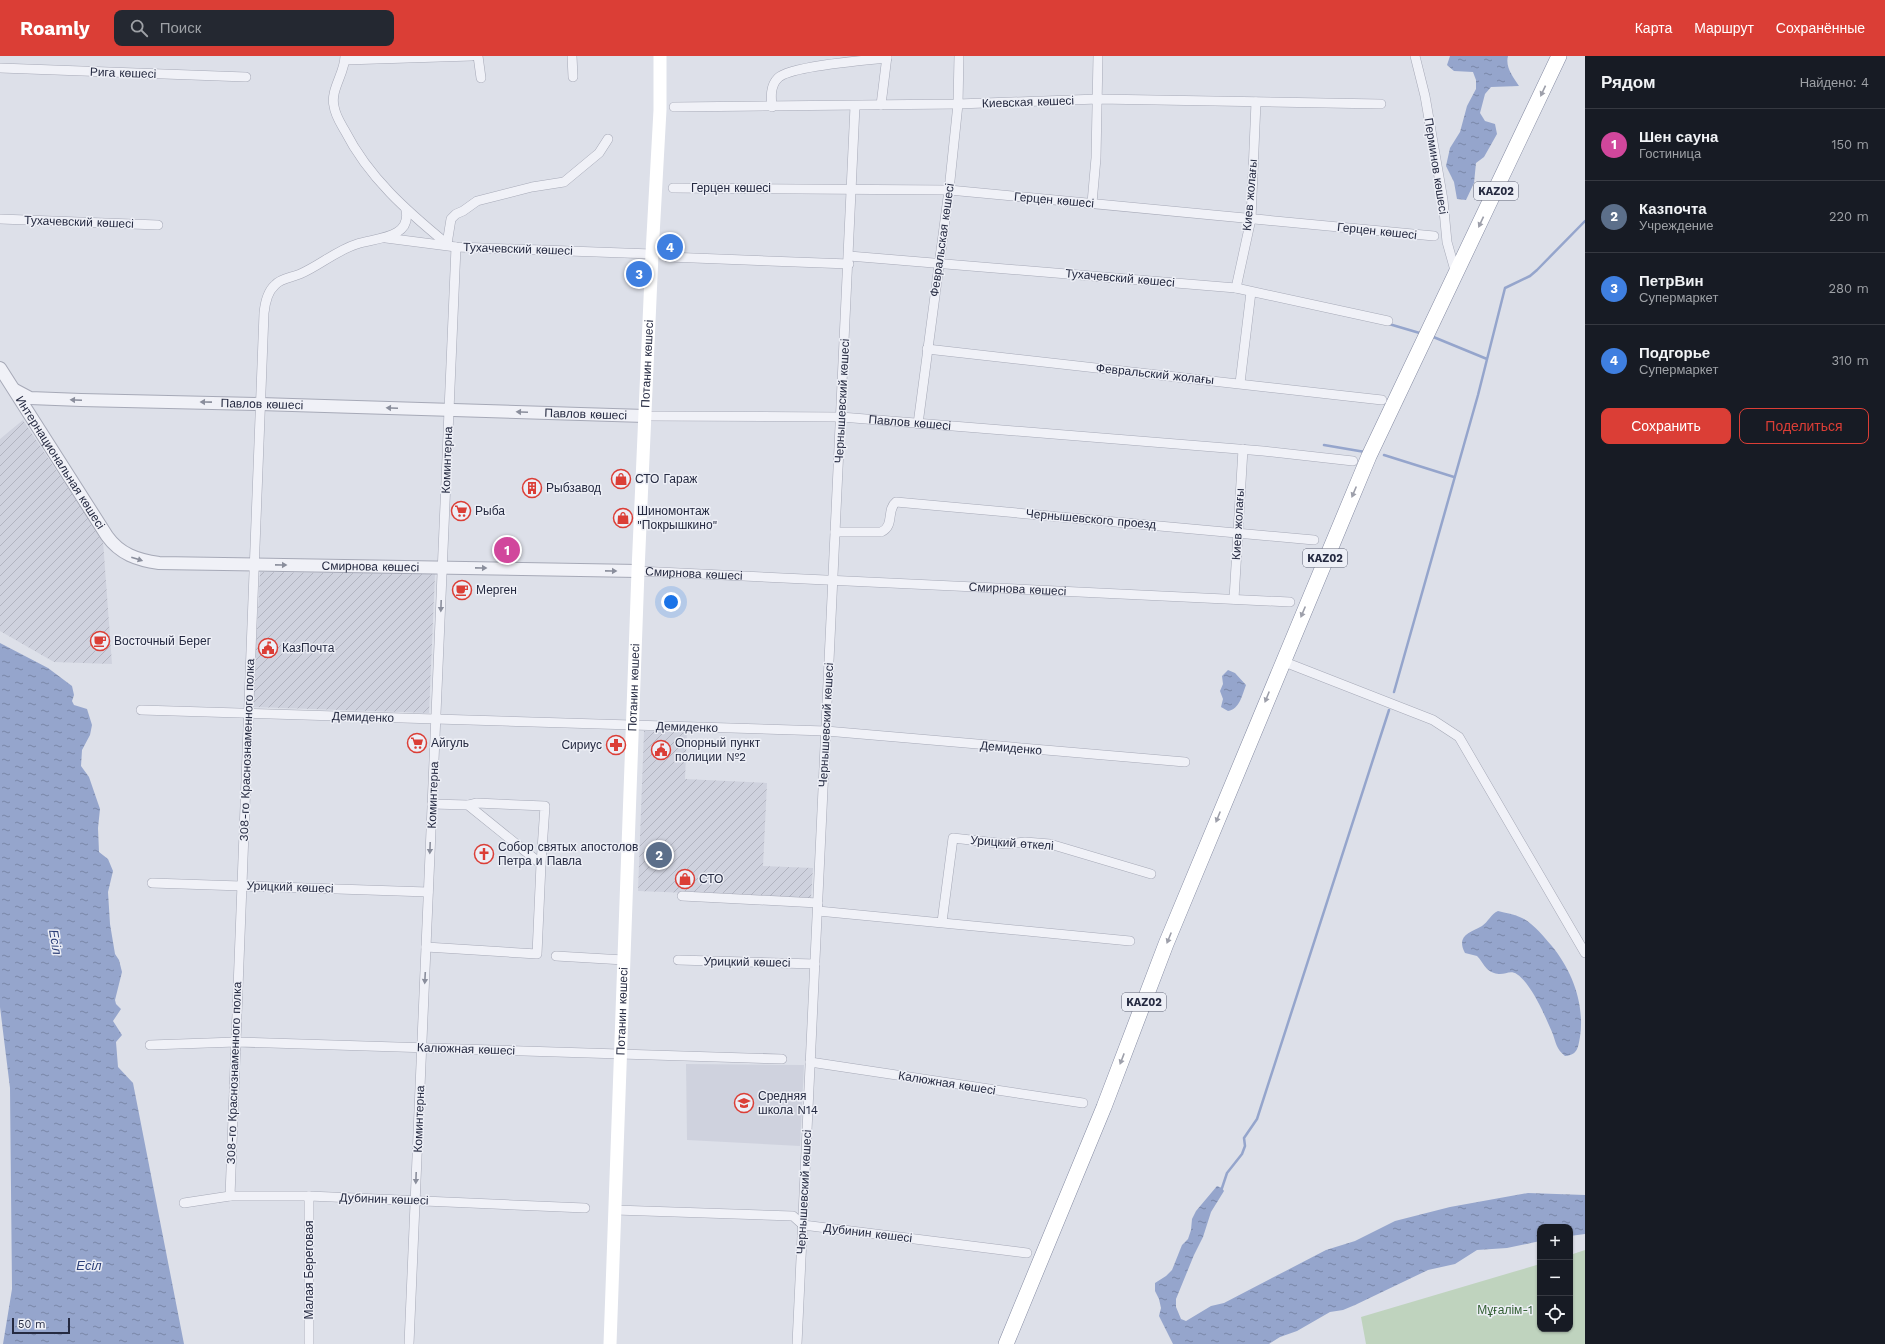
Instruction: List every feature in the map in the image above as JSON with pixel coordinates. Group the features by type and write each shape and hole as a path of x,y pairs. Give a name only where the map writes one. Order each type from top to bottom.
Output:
{"highway":[{"name":"KAZ02","path":"1006,1344 1104,1107 1169,936 1370,452 1456,275 1559,56"}],"main road":[{"name":"Потанин көшесі","path":"610,1344 622,1054 638,571 660,110 660,56"}],"street":[{"path":"447,244 406,210 362,162 336,114 333,105 334,96 345,58 472,56"},
{"path":"478,56 481,78"},
{"path":"572,56 573,77"},
{"name":"Февральская көшесі","path":"918,424 949,190 958,104 959,56"},
{"path":"1092,203 1098,99 1098,56"},
{"name":"Перминов көшесі","path":"1415,56 1425,96 1442,194 1447,242 1456,275"},
{"path":"772,107 771,95 774,85 783,74 834,63 887,57 881,105"},
{"name":"Рига көшесі","path":"0,68 246,77"},
{"name":"Киевская көшесі","path":"674,107 855,106 1098,99 1381,104"},
{"name":"Киев жолағы","path":"1236,288 1250,218 1256,102"},
{"name":"Чернышевский көшесі","path":"797,1344 849,260 855,106"},
{"path":"447,244 451,220 456,214 477,201 532,187 564,182 599,153 608,140"},
{"name":"Герцен көшесі","path":"673,188 949,190 1434,236"},
{"name":"Тухачевский көшесі","path":"265,303 273,286 279,281 300,274 356,244 385,238 395,234 403,226 407,216 406,210"},
{"name":"Тухачевский көшесі","path":"0,219 158,225"},
{"name":"Тухачевский көшесі","path":"385,238 447,244 456,247 652,254"},
{"name":"Коминтерна","path":"409,1344 456,247"},
{"name":"Тухачевский көшесі","path":"668,257 849,260 938,264 1236,288 1388,321"},
{"path":"1240,383 1251,292"},
{"name":"308-го Краснознаменного полка","path":"230,1196 265,303"},
{"name":"Февральский жолағы","path":"928,349 1382,400"},
{"name":"Интернациональная көшесі","path":"0,368 107,536"},
{"name":"Павлов көшесі","path":"9,382 16,390 26,397 54,399 645,416 841,417 1243,449 1353,461"},
{"path":"35,424 34,415 36,408 43,402 54,399"},
{"name":"Киев жолағы","path":"1234,599 1243,449"},
{"name":"Чернышевского проезд","path":"835,532 881,532 888,528 892,506 896,502 1314,540"},
{"name":"Смирнова көшесі","path":"107,536 125,554 145,561 254,565 638,571 1290,602"},
{"path":"1282,661 1434,720 1459,737 1585,952"},
{"name":"Демиденко","path":"141,710 826,731 1185,762"},
{"path":"426,947 537,954 541,864 546,806 476,803 468,805 432,804"},
{"path":"468,805 541,864"},
{"name":"Урицкий өткелі","path":"942,922 953,838 1006,844 1026,842 1050,844 1151,874"},
{"name":"Урицкий көшесі","path":"152,884 242,885 428,892"},
{"path":"682,896 818,907 942,922 1130,941"},
{"path":"556,956 624,960"},
{"name":"Урицкий көшесі","path":"678,960 815,964"},
{"name":"Калюжная көшесі","path":"150,1045 236,1042 782,1059"},
{"name":"Калюжная көшесі","path":"810,1062 1083,1103"},
{"name":"Дубинин көшесі","path":"184,1203 230,1196 310,1196 585,1208"},
{"name":"Малая Береговая","path":"309,1344 310,1196"},
{"name":"Дубинин көшесі","path":"615,1210 793,1216 803,1225 1027,1253"}],"shaded area":[{"path":"23,420 103,541 112,664 54,662 0,631 0,439"},
{"path":"260,572 435,574 429,713 253,707"},
{"path":"644,731 687,732 685,779 767,783 763,866 813,868 811,898 638,891"},
{"name":"Средняя школа N14","path":"686,1064 804,1065 800,1146 687,1140"}],"green space":[{"name":"Мұғалім-1","path":"1585,1250 1585,1344 1366,1344 1361,1317 1537,1265 1537,1332 1573,1332 1573,1254"}],"water":[{"path":"1450,56 1508,56 1507,60 1509,68 1519,86 1491,87 1485,94 1480,113 1485,121 1495,124 1497,134 1484,157 1476,163 1474,183 1466,200 1457,199 1454,182 1446,166 1450,148 1460,132 1467,106 1476,89 1476,80 1473,72 1454,71 1447,65"},
{"name":"Есіл","path":"0,643 48,668 72,686 74,695 72,701 74,705 87,709 92,725 90,735 82,750 81,766 89,777 100,809 98,828 99,852 108,859 113,871 108,892 110,924 115,954 119,960 122,972 115,1000 116,1004 121,1009 113,1021 122,1035 116,1042 118,1067 133,1083 184,1344 3,1344 12,1289 10,1088 0,1007"},
{"path":"1228,670 1235,673 1246,685 1238,705 1232,710 1228,711 1221,707 1223,699 1220,691 1223,684 1222,676"},
{"path":"1498,911 1526,920 1538,930 1551,945 1571,976 1579,1000 1581,1012 1578,1047 1573,1054 1565,1056 1560,1051 1537,1000 1521,977 1513,972 1499,974 1491,972 1477,956 1465,953 1462,943 1465,936 1482,926 1493,914"},
{"path":"1217,1186 1222,1188 1224,1191 1211,1212 1203,1237 1176,1299 1176,1307 1181,1319 1186,1321 1211,1306 1224,1303 1326,1250 1355,1241 1395,1221 1450,1207 1528,1193 1585,1195 1585,1234 1573,1236 1573,1224 1537,1224 1537,1242 1507,1248 1477,1250 1455,1264 1428,1270 1355,1305 1343,1310 1330,1312 1297,1331 1280,1337 1269,1344 1173,1344 1159,1316 1161,1308 1155,1291 1155,1283 1172,1270 1182,1245 1188,1239 1192,1219 1196,1211"}],"waterway":[{"path":"1394,692 1478,395 1505,288 1530,276 1585,221"},
{"path":"1389,324 1423,334"},
{"path":"1431,336 1487,359"},
{"path":"1324,445 1365,452"},
{"path":"1384,455 1454,477"},
{"path":"1222,1188 1227,1173 1242,1154 1245,1146 1244,1138 1257,1119 1389,710"}],"place":[{"name":"Подгорье","path":"670,247"},
{"name":"ПетрВин","path":"639,274"},
{"name":"СТО Гараж","path":"621,479"},
{"name":"Рыбзавод","path":"532,488"},
{"name":"Рыба","path":"461,511"},
{"name":"Шиномонтаж \"Покрышкино\"","path":"623,518"},
{"name":"Шен сауна","path":"507,550"},
{"name":"Мерген","path":"462,590"},
{"name":"Восточный Берег","path":"100,641"},
{"name":"КазПочта","path":"268,648"},
{"name":"Айгуль","path":"417,743"},
{"name":"Сириус","path":"616,745"},
{"name":"Опорный пункт полиции №2","path":"661,750"},
{"name":"Собор святых апостолов Петра и Павла","path":"484,854"},
{"name":"Казпочта","path":"659,855"},
{"name":"СТО","path":"685,879"},
{"name":"Средняя школа N14","path":"744,1103"}]}
